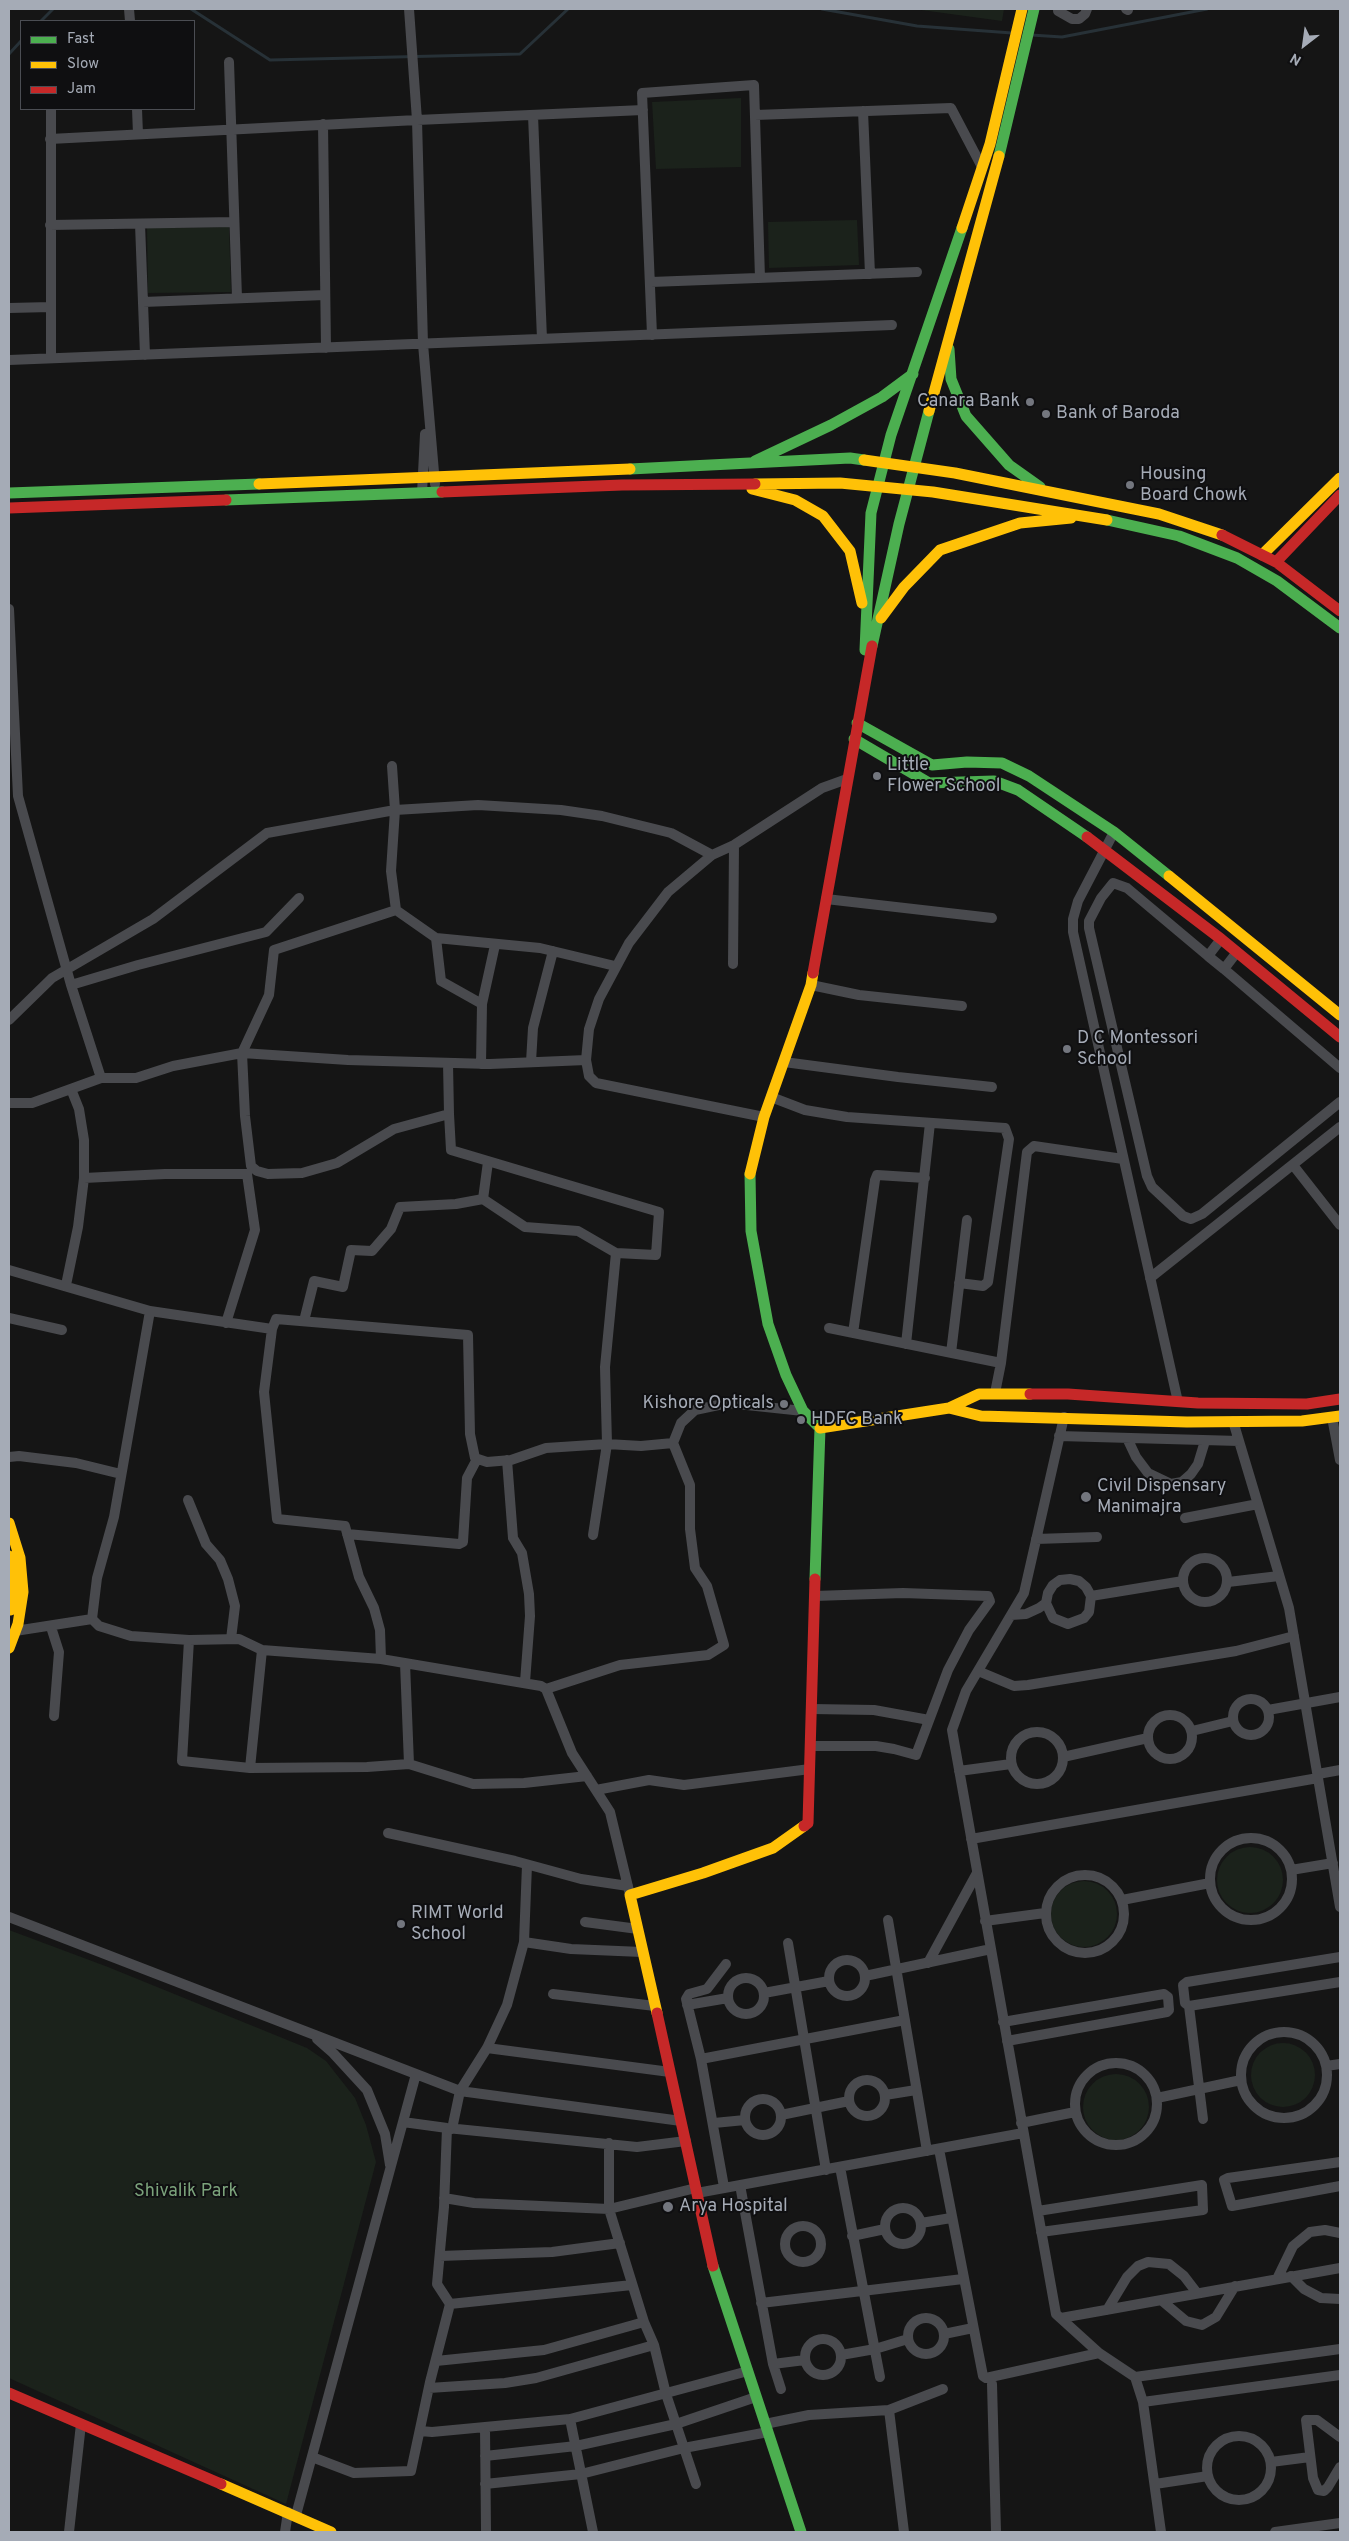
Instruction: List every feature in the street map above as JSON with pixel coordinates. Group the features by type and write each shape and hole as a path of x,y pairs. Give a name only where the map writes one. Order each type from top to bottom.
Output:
{"street":[{"path":"409,9 417,120 426,407 435,492"},
{"path":"388,1833 629,1890 703,1873 773,1848 808,1823 820,1428 803,1410 786,1376 768,1324 751,1231 750,1174 764,1117 811,985 863,688 872,621 1002,145 1024,23 1022,9"},
{"path":"1024,23 1034,9"},
{"path":"1058,11 1072,19 1079,19 1085,14 1087,9"},
{"path":"872,621 871,513 890,435 914,373 1017,55"},
{"path":"229,62 237,298"},
{"path":"652,335 642,93 754,85 760,278"},
{"path":"754,114 951,108 982,167"},
{"path":"51,110 51,358"},
{"path":"136,110 138,134"},
{"path":"50,139 323,124 643,110"},
{"path":"863,111 870,274"},
{"path":"533,115 542,340"},
{"path":"323,124 326,348"},
{"path":"50,225 234,222"},
{"path":"140,224 145,355"},
{"path":"650,282 917,272"},
{"path":"143,302 326,296"},
{"path":"9,308 51,307"},
{"path":"9,360 892,325"},
{"path":"948,338 951,379 966,416 1009,465 1046,490"},
{"path":"747,464 840,421 882,397 914,373"},
{"path":"422,493 421,478 426,407"},
{"path":"9,493 434,478 850,458 1046,490 1159,514 1226,537 1276,562 1340,611"},
{"path":"1262,555 1340,478"},
{"path":"732,484 795,500 823,516 850,551 872,621"},
{"path":"9,508 622,485 840,484 878,487 953,494 1090,516 1179,536 1237,558 1277,581 1340,628"},
{"path":"1276,562 1340,495"},
{"path":"872,621 940,550 1020,523 1090,516"},
{"path":"9,609 10,682 18,796 71,985 101,1078"},
{"path":"857,723 932,764 967,762 1002,764 1029,776 1114,832 1232,925 1340,1015"},
{"path":"854,740 929,783 994,781 1018,790 1103,848 1221,939 1340,1037"},
{"path":"392,766 395,810 391,871 396,910 436,938 553,951 615,966"},
{"path":"764,1117 596,1083 590,1076 586,1060 589,1029 615,966 668,892 712,855 734,845 822,788 847,779"},
{"path":"9,1020 52,978 153,919 267,832 395,810 478,805 561,810 602,816 678,836 712,855"},
{"path":"1114,832 1103,848 1078,902 1072,920 1072,932 1178,1402"},
{"path":"733,964 734,845"},
{"path":"1340,1068 1224,969 1120,884 1109,885 1089,921 1089,928 1138,1138 1152,1187 1183,1216 1191,1219 1202,1214 1340,1102"},
{"path":"71,985 138,965 266,932 299,898"},
{"path":"826,899 992,918"},
{"path":"396,910 274,950 269,995 242,1053 251,1166 257,1171 268,1174 302,1173 337,1163 394,1129 449,1114"},
{"path":"436,938 441,982 482,1004"},
{"path":"1208,956 1221,939"},
{"path":"481,1064 482,1004 495,945"},
{"path":"531,1062 533,1028 553,951"},
{"path":"1224,969 1237,952"},
{"path":"811,985 859,995 962,1006"},
{"path":"9,1103 32,1103 101,1078 136,1078 173,1066 242,1053 481,1064 586,1060"},
{"path":"784,1062 898,1077 992,1086"},
{"path":"304,1321 314,1281 343,1287 351,1250 372,1251 391,1229 400,1206 456,1204 483,1199 525,1227 578,1231 616,1253 656,1255 659,1212 451,1150 448,1063"},
{"path":"66,1285 78,1227 84,1178 84,1140 79,1109 71,1090"},
{"path":"771,1097 805,1110 847,1117 1006,1128 1008,1132 988,1282 983,1286 959,1283"},
{"path":"906,1344 930,1123"},
{"path":"1150,1278 1340,1127"},
{"path":"996,1393 1027,1152 1034,1146 1123,1159"},
{"path":"483,1199 488,1162"},
{"path":"1293,1165 1340,1225"},
{"path":"84,1178 165,1174 247,1174 255,1230 226,1322"},
{"path":"853,1333 874,1180 878,1175 925,1178"},
{"path":"951,1353 967,1220"},
{"path":"593,1535 607,1444 605,1367 616,1253"},
{"path":"9,1270 66,1285 150,1311 272,1329"},
{"path":"92,1619 97,1578 114,1517 150,1311"},
{"path":"9,1318 62,1330"},
{"path":"381,1659 380,1630 374,1608 359,1577 345,1526 277,1519 264,1392 272,1329 276,1319 468,1335 470,1434 475,1458 477,1459 487,1462 507,1460 546,1448 607,1444 641,1446 673,1443"},
{"path":"828,1328 1001,1364"},
{"path":"820,1428 949,1408 979,1394 996,1393 1068,1394 1227,1404 1307,1404 1340,1399"},
{"path":"1068,1394 1024,1593 966,1691 952,1730 1056,2314 1099,2353 1135,2377 1143,2402 1162,2532"},
{"path":"12,1628 51,1626 82,1619 92,1619 99,1626 131,1636 189,1640 239,1639 262,1650 381,1659 525,1682 546,1689 620,1665 708,1655 724,1645 707,1586 695,1568 690,1529 690,1485 673,1443 680,1423 695,1410 728,1403 803,1410"},
{"path":"1227,1404 1289,1608 1340,1907"},
{"path":"949,1408 981,1416 1233,1422 1302,1420 1336,1416 1340,1460"},
{"path":"1060,1436 1239,1442"},
{"path":"1127,1438 1136,1457 1148,1473 1171,1484 1182,1482 1191,1474 1198,1464 1205,1440"},
{"path":"9,1457 76,1463 122,1474"},
{"path":"347,1534 459,1544 463,1542 467,1478 477,1459"},
{"path":"507,1460 513,1538 522,1553 529,1594 530,1616 525,1682"},
{"path":"188,1500 206,1544 220,1560 228,1579 235,1606 231,1639"},
{"path":"1185,1518 1258,1504"},
{"path":"9,1523 20,1558 23,1592 12,1628"},
{"path":"1036,1539 1097,1536"},
{"path":"9,1556 13,1594 12,1628 9,1648"},
{"path":"1206,1557 1213,1558 1224,1568 1228,1582 1221,1595 1208,1602 1201,1602 1188,1594 1183,1581 1183,1574 1192,1562 1206,1557"},
{"path":"1228,1582 1279,1576"},
{"path":"1070,1579 1079,1581 1086,1587 1090,1596 1089,1612 1084,1618 1068,1624 1053,1618 1046,1603 1048,1594 1060,1580 1070,1579"},
{"path":"1090,1596 1183,1581"},
{"path":"810,1746 876,1746 894,1749 913,1756 918,1752 948,1670 970,1630 990,1601 988,1596 903,1593 815,1596"},
{"path":"1011,1615 1026,1614 1046,1603"},
{"path":"51,1626 59,1652 54,1716"},
{"path":"978,1671 1014,1686 1028,1685 1236,1651 1294,1636"},
{"path":"189,1640 182,1761 250,1768 367,1767 409,1764 472,1784 524,1783 587,1776"},
{"path":"250,1768 262,1650"},
{"path":"405,1663 409,1764"},
{"path":"546,1689 572,1754 610,1812 714,2269 801,2532"},
{"path":"1268,1710 1340,1697"},
{"path":"1245,1700 1258,1701 1268,1710 1268,1725 1257,1735 1242,1733 1233,1721 1235,1708 1245,1700"},
{"path":"812,1709 874,1710 929,1720"},
{"path":"1172,1714 1181,1716 1188,1722 1193,1739 1185,1754 1170,1759 1155,1753 1148,1738 1149,1729 1154,1721 1162,1716 1172,1714"},
{"path":"1192,1731 1233,1721"},
{"path":"1033,1732 1050,1736 1061,1748 1063,1757 1062,1767 1057,1775 1050,1782 1040,1785 1030,1784 1021,1780 1014,1773 1010,1764 1013,1747 1018,1740 1033,1732"},
{"path":"1063,1757 1148,1738"},
{"path":"959,1771 1010,1764"},
{"path":"596,1790 649,1780 684,1785 810,1769"},
{"path":"971,1839 1318,1776 1340,1770"},
{"path":"1250,1837 1261,1839 1280,1850 1291,1870 1290,1894 1274,1913 1264,1918 1251,1920 1228,1913 1219,1905 1213,1895 1210,1883 1213,1861 1220,1851 1228,1844 1250,1837"},
{"path":"1291,1870 1333,1863"},
{"path":"312,2457 354,2473 411,2471 450,2304 437,2284 449,2129 460,2092 487,2048 507,2006 524,1942 527,1865"},
{"path":"928,1963 977,1873"},
{"path":"1083,1874 1103,1878 1118,1891 1122,1900 1124,1921 1121,1932 1111,1944 1097,1952 1081,1953 1066,1949 1051,1934 1045,1913 1047,1903 1057,1886 1074,1876 1083,1874"},
{"path":"1122,1900 1210,1883"},
{"path":"985,1921 1045,1913"},
{"path":"9,1917 460,2092 681,2121"},
{"path":"888,1920 927,2151"},
{"path":"585,1922 638,1929"},
{"path":"524,1942 571,1949 642,1952"},
{"path":"788,1943 826,2170"},
{"path":"865,1976 990,1949"},
{"path":"1203,2119 1189,2006 1185,2003 1183,1985 1187,1982 1340,1957"},
{"path":"844,1960 850,1960 860,1966 865,1976 863,1988 859,1993 847,1996 835,1992 829,1981 834,1965 844,1960"},
{"path":"724,2187 714,2123 686,1999 689,1994 707,1989 726,1964"},
{"path":"743,1978 759,1983 764,1993 762,2005 758,2010 746,2014 734,2009 728,1998 733,1983 743,1978"},
{"path":"764,1993 829,1981"},
{"path":"1189,2006 1340,1982"},
{"path":"553,1994 654,2006"},
{"path":"1003,2022 1164,1994 1168,1997 1169,2010 1167,2012 1007,2041"},
{"path":"687,2005 728,1998"},
{"path":"701,2059 905,2020"},
{"path":"1276,2032 1290,2032 1302,2036 1313,2043 1321,2054 1326,2066 1326,2083 1319,2099 1307,2110 1291,2117 1268,2115 1258,2109 1247,2096 1241,2080 1241,2067 1249,2049 1264,2036 1276,2032"},
{"path":"310,2034 334,2053 367,2090 385,2134 390,2168"},
{"path":"487,2048 670,2072"},
{"path":"1108,2063 1124,2063 1142,2072 1149,2079 1157,2098 1157,2112 1152,2125 1142,2136 1123,2144 1102,2143 1089,2136 1080,2125 1074,2112 1076,2092 1080,2082 1094,2068 1108,2063"},
{"path":"1326,2066 1340,2064"},
{"path":"285,2532 312,2457 416,2074"},
{"path":"864,2080 875,2082 885,2095 882,2107 872,2115 860,2115 851,2107 849,2101 850,2090 864,2080"},
{"path":"1157,2098 1241,2080"},
{"path":"885,2095 916,2090"},
{"path":"757,2100 770,2100 779,2108 781,2114 780,2126 772,2134 766,2135 755,2133 745,2120 748,2108 757,2100"},
{"path":"781,2114 849,2101"},
{"path":"444,2198 474,2203 609,2209 697,2191 939,2149 1022,2128 1074,2112"},
{"path":"714,2123 745,2120"},
{"path":"403,2122 449,2129 638,2146 686,2141"},
{"path":"610,2144 609,2209 644,2322 654,2345 666,2394 696,2484"},
{"path":"939,2149 982,2372 986,2378 1099,2353"},
{"path":"1340,2162 1224,2180 1229,2203 1232,2206 1340,2186"},
{"path":"840,2167 880,2377"},
{"path":"740,2184 773,2364 781,2389"},
{"path":"1038,2211 1202,2185 1203,2210 1041,2232"},
{"path":"901,2208 912,2210 920,2218 921,2223 921,2230 915,2240 903,2244 891,2240 885,2229 890,2213 901,2208"},
{"path":"921,2223 951,2218"},
{"path":"852,2236 885,2229"},
{"path":"1276,2279 1293,2246 1310,2232 1325,2230 1340,2233"},
{"path":"440,2256 552,2252 620,2243"},
{"path":"1107,2310 1127,2277 1138,2266 1148,2262 1169,2264 1184,2276 1197,2293"},
{"path":"1061,2318 1340,2268"},
{"path":"1291,2276 1296,2283 1316,2296 1328,2300 1340,2299"},
{"path":"762,2303 963,2278"},
{"path":"450,2304 632,2285"},
{"path":"1161,2300 1186,2320 1202,2325 1216,2316 1235,2286"},
{"path":"923,2318 934,2320 944,2334 942,2346 932,2354 919,2353 914,2350 908,2339 913,2323 923,2318"},
{"path":"436,2360 544,2350 644,2322"},
{"path":"944,2334 973,2328"},
{"path":"820,2339 826,2339 836,2345 841,2355 841,2361 834,2372 822,2376 811,2371 805,2360 810,2344 820,2339"},
{"path":"841,2355 874,2349 908,2339"},
{"path":"429,2388 506,2383 536,2378 654,2345"},
{"path":"1135,2377 1340,2348"},
{"path":"773,2364 805,2360"},
{"path":"420,2430 432,2432 570,2419 748,2371"},
{"path":"1143,2402 1340,2376"},
{"path":"992,2384 996,2532"},
{"path":"486,2484 581,2474 766,2428 809,2415 889,2410 943,2389"},
{"path":"9,2393 331,2532"},
{"path":"485,2456 576,2446 676,2424 756,2397"},
{"path":"889,2410 904,2532"},
{"path":"570,2419 594,2532"},
{"path":"1340,2437 1317,2420 1306,2420 1315,2486 1320,2491 1328,2487 1340,2467"},
{"path":"69,2532 81,2424"},
{"path":"485,2427 486,2532"},
{"path":"1232,2436 1242,2436 1257,2441 1267,2453 1271,2462 1271,2473 1267,2484 1251,2498 1240,2500 1224,2496 1212,2486 1208,2476 1209,2455 1214,2447 1232,2436"},
{"path":"1271,2462 1310,2457"},
{"path":"1155,2484 1208,2476"},
{"path":"1275,2532 1321,2528 1340,2522"}],"green space":[{"path":"914,9 1004,9 1002,21"},
{"path":"741,98 741,167 656,169 652,102"},
{"path":"857,220 859,265 769,268 768,222"},
{"path":"229,227 231,292 148,293 147,228"},
{"path":"1250,1847 1263,1849 1278,1862 1281,1867 1283,1880 1281,1893 1268,1908 1263,1911 1250,1913 1237,1911 1222,1898 1219,1893 1217,1880 1219,1867 1232,1852 1237,1849"},
{"path":"1084,1881 1097,1884 1107,1891 1114,1901 1117,1914 1114,1927 1107,1937 1097,1944 1084,1947 1071,1944 1061,1937 1054,1927 1051,1914 1054,1901 1061,1891 1071,1884"},
{"name":"Shivalik Park","path":"9,1930 108,1967 307,2048 326,2061 355,2098 366,2125 376,2162 286,2504 9,2378"},
{"path":"1283,2043 1301,2048 1306,2052 1310,2057 1315,2075 1310,2093 1306,2098 1301,2102 1283,2107 1265,2102 1260,2098 1256,2093 1251,2075 1256,2057 1260,2052 1265,2048"},
{"path":"1116,2074 1128,2077 1139,2084 1146,2095 1149,2107 1146,2119 1139,2130 1128,2137 1116,2140 1104,2137 1093,2130 1086,2119 1083,2107 1086,2095 1093,2084 1104,2077"}],"waterway":[{"path":"42,20 53,9"},
{"path":"191,9 270,60 520,54 568,9"},
{"path":"822,9 917,26 1012,33"},
{"path":"1031,35 1062,37 1207,9"},
{"path":"9,54 20,42"}],"traffic: fast":[{"path":"999,156 1034,9"},
{"path":"865,650 871,513 891,435 962,228"},
{"path":"949,349 951,379 966,416 1009,465 1040,487"},
{"path":"755,461 831,425 882,397 913,374"},
{"path":"872,646 899,524 929,411"},
{"path":"630,469 850,458 864,460"},
{"path":"9,493 259,484"},
{"path":"226,500 442,492"},
{"path":"1107,520 1179,536 1237,558 1277,581 1340,628"},
{"path":"857,723 932,765 967,762 1002,763 1029,776 1114,832 1169,876"},
{"path":"854,739 929,783 994,781 1018,790 1087,837"},
{"path":"750,1174 751,1231 768,1324 786,1375 803,1411 820,1428 815,1579"},
{"path":"713,2266 801,2532"}],"traffic: slow":[{"path":"962,228 990,144 1022,9"},
{"path":"929,411 999,156"},
{"path":"864,460 955,473 1159,514 1222,535"},
{"path":"259,484 630,469"},
{"path":"1262,555 1340,478"},
{"path":"755,484 840,483 933,492 1107,520"},
{"path":"752,489 795,500 823,516 850,551 862,603"},
{"path":"881,618 904,587 940,550 1020,523 1071,518"},
{"path":"1169,876 1340,1015"},
{"path":"750,1174 764,1117 811,985 813,973"},
{"path":"820,1428 949,1408 979,1394 1030,1394"},
{"path":"949,1408 981,1416 1187,1422 1302,1421 1340,1416"},
{"path":"9,1523 20,1558 23,1592 18,1624 9,1648"},
{"path":"9,1556 13,1594 11,1610"},
{"path":"657,2013 630,1895 703,1873 773,1848 804,1826"},
{"path":"221,2484 331,2532"}],"traffic: jam":[{"path":"442,492 622,485 755,484"},
{"path":"1276,562 1340,495"},
{"path":"9,508 226,500"},
{"path":"1222,535 1276,562 1340,611"},
{"path":"813,973 872,646"},
{"path":"1087,837 1221,939 1340,1037"},
{"path":"1030,1394 1068,1394 1198,1403 1307,1404 1340,1399"},
{"path":"804,1826 808,1823 815,1579"},
{"path":"657,2013 713,2266"},
{"path":"9,2393 221,2484"}],"place":[{"name":"Canara Bank","path":"1030,402"},
{"name":"Bank of Baroda","path":"1046,414"},
{"name":"Housing Board Chowk","path":"1130,485"},
{"name":"Little Flower School","path":"877,776"},
{"name":"D C Montessori School","path":"1067,1049"},
{"name":"Kishore Opticals","path":"784,1404"},
{"name":"HDFC Bank","path":"801,1420"},
{"name":"Civil Dispensary Manimajra","path":"1086,1497"},
{"name":"RIMT World School","path":"401,1924"},
{"name":"Arya Hospital","path":"668,2207"}]}
